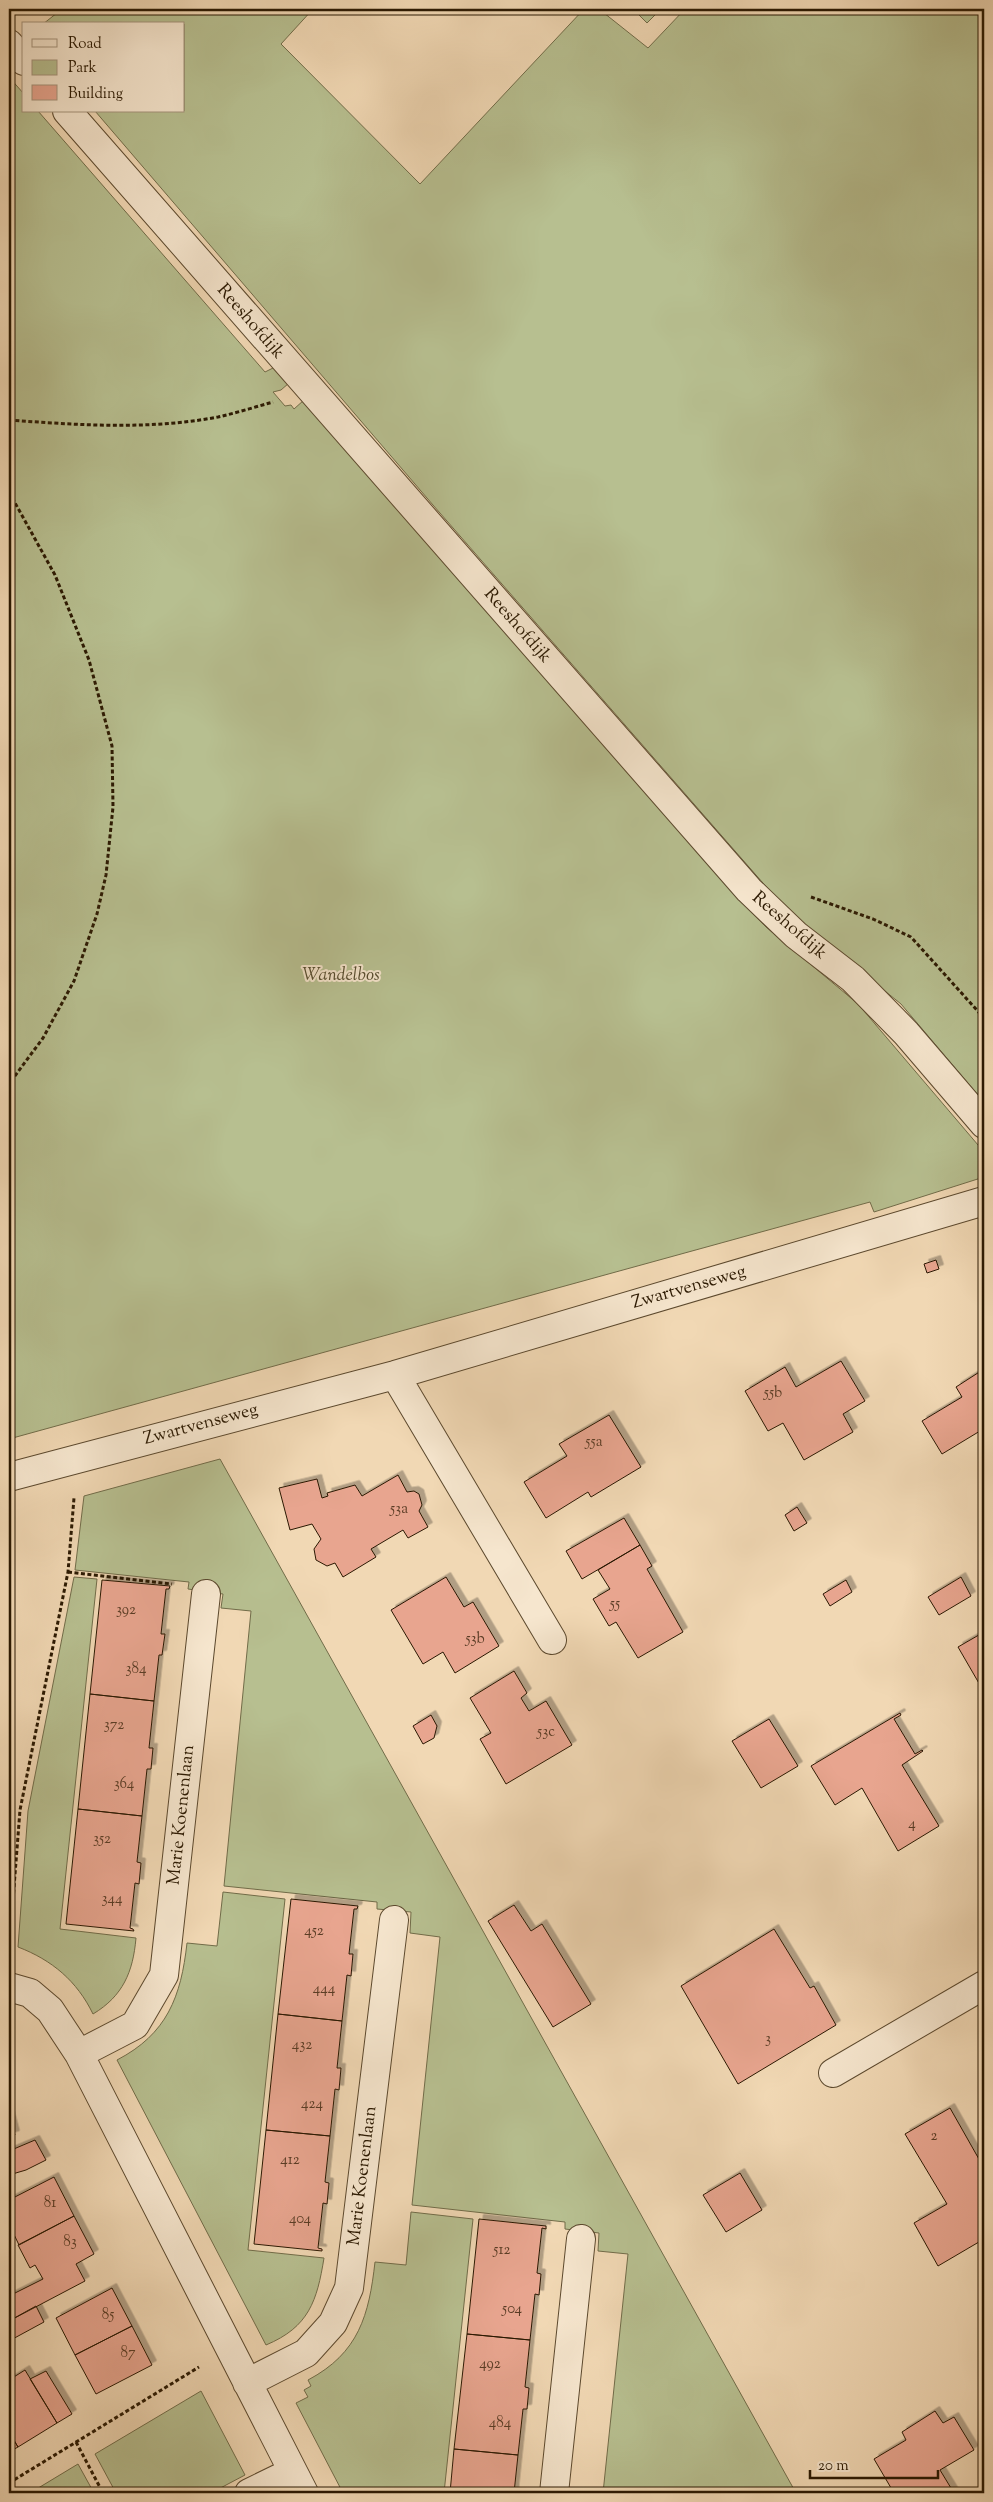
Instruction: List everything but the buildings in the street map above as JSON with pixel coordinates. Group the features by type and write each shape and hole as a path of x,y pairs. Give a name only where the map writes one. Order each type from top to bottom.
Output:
{"street":[{"path":"9,44 22,59"},
{"name":"Reeshofdijk","path":"69,112 749,890 796,935 853,979 906,1033 984,1124"},
{"name":"Zwartvenseweg","path":"9,1477 394,1375 984,1202"},
{"path":"394,1375 552,1640"},
{"name":"Marie Koenenlaan","path":"79,2054 135,2025 164,1975 206,1594"},
{"name":"Marie Koenenlaan","path":"247,2383 306,2353 333,2323 349,2288 394,1920"},
{"path":"833,2073 984,1985"},
{"path":"9,1987 30,1993 50,2010 79,2054 298,2482 249,2493"},
{"path":"554,2493 581,2239"}],"path":[{"path":"9,420 107,424 166,424 226,415 286,399 308,387"},
{"path":"9,492 55,575 89,660 112,746 113,807 106,875 97,914 74,981 43,1038 9,1084"},
{"path":"809,896 873,919 912,937 952,985 984,1018"},
{"path":"9,1960 20,1810 68,1572 77,1458"},
{"path":"68,1572 186,1586 186,1591 206,1594"},
{"path":"9,2483 229,2348"},
{"path":"76,2442 103,2493"}],"green space":[{"path":"62,9 313,9 281,44 420,184 584,9 599,9 648,48 685,9 984,9 984,1102 901,1004 790,914 433,505 96,112 185,112 185,22 46,22"},
{"path":"633,9 661,9 647,23"},
{"name":"Wandelbos","path":"9,77 22,92 22,112 39,112 265,372 275,367 289,383 281,390 273,392 285,406 291,405 294,409 304,400 725,884 766,927 858,1004 984,1152 984,1177 874,1212 870,1202 9,1439"},
{"path":"220,1459 796,2493 603,2493 628,2254 598,2251 599,2233 565,2229 565,2222 412,2205 440,1937 410,1933 411,1912 377,1909 377,1902 224,1886 251,1611 221,1608 223,1594 188,1589 189,1582 75,1570 84,1496"},
{"path":"74,1577 97,1579 60,1929 136,1938 132,1962 125,1982 112,1999 93,2014 79,1991 62,1973 42,1958 18,1947 28,1811"},
{"path":"223,1892 285,1899 248,2250 324,2258 318,2287 308,2311 292,2330 266,2345 117,2060 134,2050 160,2026 175,1997 181,1980 187,1943 217,1946"},
{"path":"411,2212 473,2219 444,2493 343,2493 296,2403 308,2397 304,2390 311,2386 308,2380 339,2358 350,2345 358,2331 365,2316 375,2262 406,2265"},
{"path":"201,2391 245,2475 211,2493 116,2493 95,2454"},
{"path":"78,2464 94,2493 30,2493"}]}
